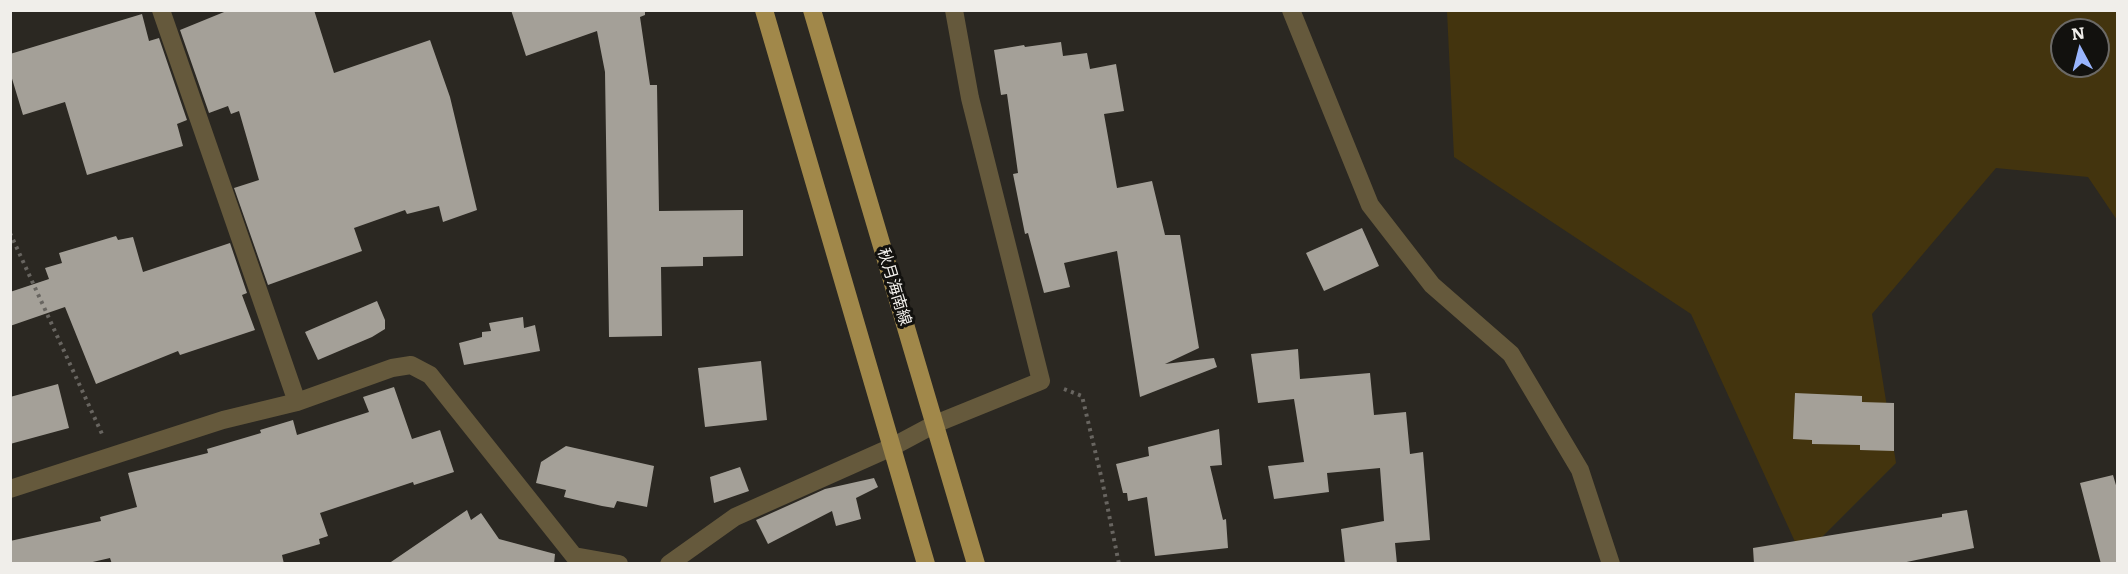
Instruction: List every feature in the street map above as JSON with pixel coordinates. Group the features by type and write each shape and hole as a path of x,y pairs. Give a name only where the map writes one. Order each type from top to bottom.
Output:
{"main road":[{"path":"764,10 926,564"},
{"name":"秋月海南線","path":"812,10 976,564"}],"street":[{"path":"161,10 297,402"},
{"path":"669,564 735,517 892,447 935,424 1041,381 970,98 954,10"},
{"path":"1291,10 1370,206 1432,285 1511,354 1580,470 1611,564"},
{"path":"10,489 223,420 297,402 392,368 411,365 430,375 574,556 619,564"}],"path":[{"path":"10,233 112,456"},
{"path":"1041,381 1082,396 1119,564"}],"shaded area":[{"path":"1447,11 2117,11 2117,220 2088,177 1996,168 1872,314 1896,463 1802,557 1691,314 1454,157"}],"building":[{"path":"229,10 314,10 334,73 430,40 450,97 477,210 443,222 439,206 407,214 405,210 354,228 362,251 268,285 234,188 259,180 239,111 231,114 228,106 209,113 180,30"},
{"path":"511,10 645,10 645,15 640,17 650,85 657,85 659,211 743,210 743,256 703,257 703,266 661,267 662,336 609,337 605,72 597,31 526,56"},
{"path":"142,14 149,41 159,38 187,120 177,124 183,146 87,175 65,102 23,115 10,72 10,54"},
{"path":"1061,42 1063,56 1087,53 1090,69 1116,64 1124,111 1104,114 1117,188 1152,181 1165,235 1180,235 1199,348 1165,364 1214,358 1217,367 1140,397 1117,251 1064,263 1070,287 1044,293 1028,233 1025,234 1013,174 1018,173 1007,94 1001,95 994,50"},
{"path":"1362,228 1379,266 1324,291 1306,253"},
{"path":"116,236 118,240 133,237 143,272 230,243 247,293 242,295 255,330 180,355 178,351 96,384 65,307 10,326 10,292 49,279 45,268 62,263 59,253"},
{"path":"377,301 385,320 385,329 372,337 318,360 305,332"},
{"path":"523,317 524,328 535,325 540,351 464,365 459,343 482,337 482,332 491,331 489,323"},
{"path":"1298,349 1300,379 1370,373 1374,415 1406,412 1410,454 1423,452 1430,540 1395,543 1397,564 1345,564 1341,529 1384,521 1380,468 1327,473 1329,492 1274,499 1268,466 1304,462 1294,399 1258,403 1251,354"},
{"path":"761,361 767,420 705,427 698,368"},
{"path":"58,384 69,428 10,444 10,397"},
{"path":"394,387 412,439 440,430 454,472 414,485 413,482 320,513 328,536 319,539 320,544 282,555 284,564 112,564 110,558 84,564 10,564 10,541 101,521 100,517 137,507 128,473 208,453 207,449 261,433 260,430 293,420 297,435 369,412 363,397"},
{"path":"1795,393 1862,396 1862,402 1894,403 1894,451 1860,450 1860,445 1812,444 1812,440 1793,439"},
{"path":"1219,429 1222,465 1210,466 1223,520 1226,519 1228,548 1155,556 1147,497 1128,501 1127,493 1123,493 1116,464 1149,456 1148,447"},
{"path":"566,446 654,466 647,507 617,501 614,508 602,506 564,497 566,490 536,483 541,462"},
{"path":"740,467 749,491 714,503 710,477"},
{"path":"2113,475 2118,492 2118,564 2101,564 2080,483"},
{"path":"874,478 878,487 856,498 861,519 836,526 832,511 768,544 756,520 825,489"},
{"path":"467,510 471,520 481,513 499,539 555,554 554,564 388,564"},
{"path":"1967,510 1974,548 1897,564 1754,564 1753,548 1942,517 1942,514"}]}
